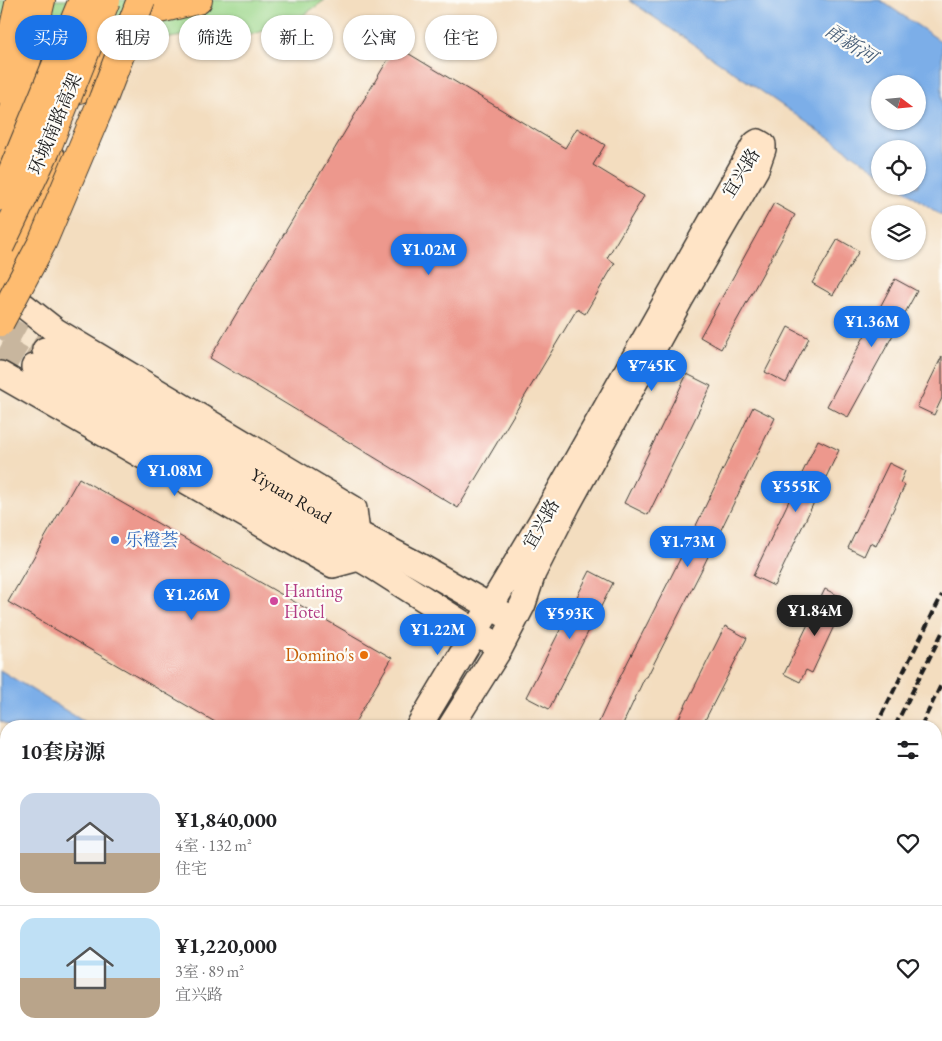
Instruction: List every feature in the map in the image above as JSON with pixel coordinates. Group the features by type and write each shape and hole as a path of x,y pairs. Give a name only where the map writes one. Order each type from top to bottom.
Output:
{"main road":[{"path":"0,39 10,0"},
{"path":"0,89 20,0"},
{"path":"0,151 22,81 41,0"},
{"path":"0,285 16,222 37,159 76,0"},
{"name":"环城南路高架","path":"0,196 13,170 83,0"},
{"name":"环城南路高架","path":"0,246 46,150 106,0"},
{"path":"0,322 42,243 103,99 141,0"},
{"path":"0,285 30,225 53,156 86,71 115,39 143,13 198,0"},
{"name":"宜兴路","path":"423,720 558,495 754,144 758,142 763,148 756,169 676,308 565,509 532,573 523,604 515,621 455,720"},
{"path":"0,285 56,330 354,509 357,533"},
{"name":"Yiyuan Road","path":"500,648 39,359 416,564 515,621"},
{"path":"0,374 333,565 359,558"}],"green space":[{"path":"0,0 325,0 304,15 261,15 261,32 251,35 251,15 179,15 179,36 169,38 169,15 97,15 97,56 87,53 87,15 15,15 15,34 0,30"},
{"path":"113,60 129,60 124,63"}],"water":[{"name":"甬新河","path":"629,0 880,0 942,42 942,216 912,195 926,195 926,140 871,140 871,167"},
{"path":"0,670 81,720 0,720"}],"building":[{"path":"415,57 565,148 577,128 605,145 593,165 644,196 607,258 615,263 585,314 577,309 458,508 210,358 388,60 415,60"},
{"path":"774,203 795,215 721,349 700,337"},
{"path":"838,239 859,251 833,295 812,283"},
{"path":"895,279 917,291 848,417 827,406"},
{"path":"788,327 809,338 786,383 765,372"},
{"path":"942,356 942,398 934,415 917,407"},
{"path":"687,374 711,386 648,515 624,503"},
{"path":"753,407 775,418 701,571 647,677 645,677 625,720 600,720 616,685 679,561"},
{"path":"818,440 839,450 774,586 753,576"},
{"path":"889,463 905,471 900,483 905,485 876,546 870,543 864,556 848,548"},
{"name":"乐橙荟","path":"79,478 392,658 356,720 212,720 8,602"},
{"path":"590,571 613,583 549,709 526,697"},
{"path":"825,589 841,597 836,609 841,611 812,673 806,670 800,682 784,674"},
{"path":"725,626 747,638 705,720 678,720"}],"tunnel":[{"path":"0,325 45,350"},
{"path":"0,347 34,367"}],"railway":[{"path":"879,720 942,595"},
{"path":"898,720 942,633"},
{"path":"924,720 942,683"}],"place":[{"name":"乐橙荟","path":"115,540"},
{"name":"Hanting Hotel","path":"274,601"},
{"name":"Domino's","path":"364,655"}]}
